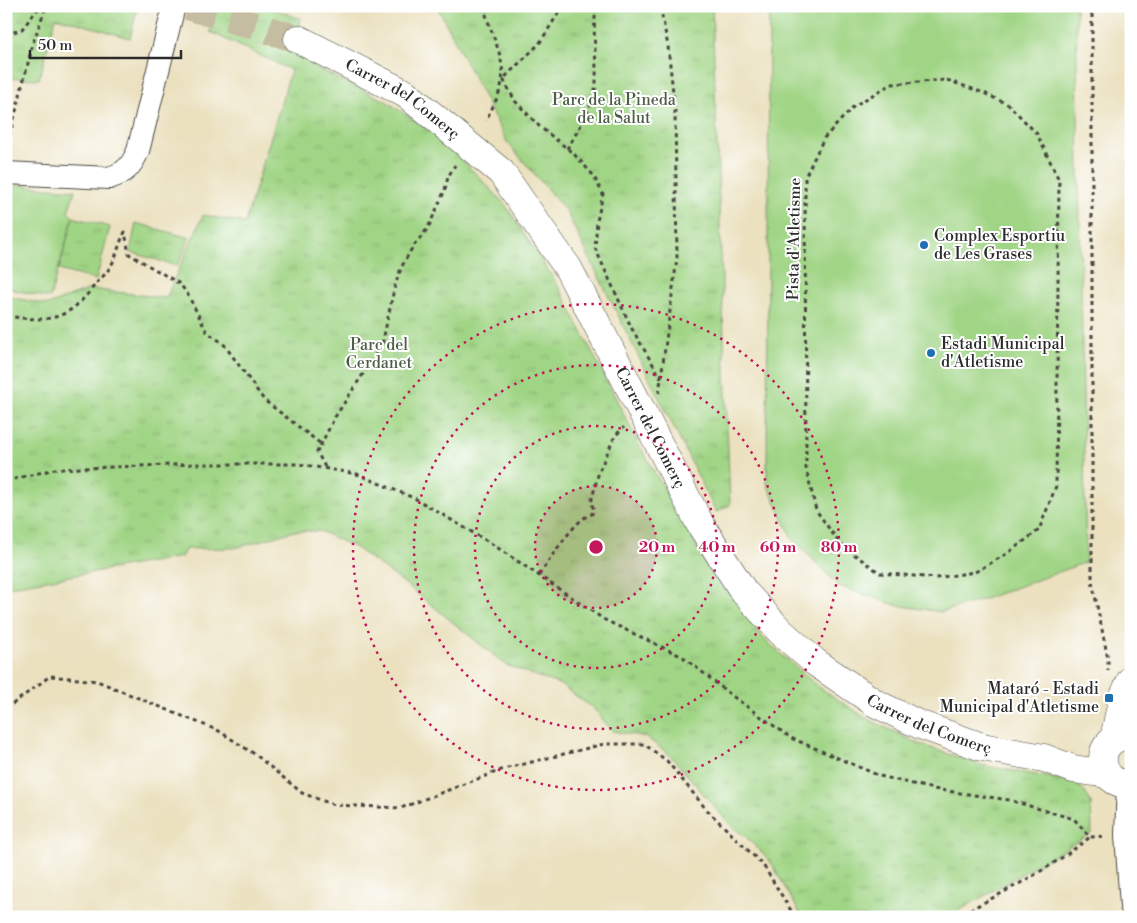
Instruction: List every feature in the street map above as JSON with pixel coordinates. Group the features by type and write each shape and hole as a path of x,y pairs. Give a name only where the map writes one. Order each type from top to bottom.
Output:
{"street":[{"path":"6,173 109,178 121,174 131,166 138,151 174,6"},
{"name":"Carrer del Comerç","path":"298,39 406,94 501,172 568,268 700,524 744,592 781,632 815,662 875,703 909,720 982,747 1044,758 1073,769 1119,761"},
{"path":"1131,680 1122,700 1119,761 1131,906"}],"path":[{"path":"6,35 22,29 40,6"},
{"path":"6,151 33,43 46,6"},
{"path":"484,6 500,58 503,79 515,101 593,176 603,194 597,221 595,248 632,329 661,378"},
{"path":"486,120 503,79 539,44 563,6"},
{"path":"567,149 588,112 596,82 593,24 597,6"},
{"path":"659,395 670,326 677,258 675,111 668,46 660,6"},
{"path":"1092,6 1092,581 1108,659"},
{"name":"Pista d'Atletisme","path":"947,80 984,93 1009,105 1037,134 1059,180 1056,486 1039,530 1008,553 975,572 936,578 880,573 840,544 835,538 816,510 806,468 805,177 824,138 854,106 891,84 947,80"},
{"path":"325,467 317,452 382,345 394,288 401,268 412,248 428,228 445,190 448,177 459,158"},
{"path":"6,316 28,319 64,315 83,300 112,264 117,247 125,232 129,254 180,284 188,295 207,332 223,343 264,400 321,444"},
{"path":"539,575 576,525 586,515 592,514 594,509 591,502 599,471 615,436 628,423"},
{"path":"6,482 55,469 198,464 299,464 357,474 416,499 539,575 605,620 683,657 735,698 791,738 880,776 933,789 1010,800 1074,819 1090,837"},
{"path":"6,709 50,676 97,681 219,731 256,755 302,794 334,805 402,808 504,769 604,744 644,744 667,761 706,809 763,865 795,917"},
{"path":"954,917 1022,884 1061,859 1090,837 1126,834"}],"green space":[{"path":"6,6 138,6 130,38 56,17 39,79 6,78"},
{"name":"Parc del Cerdanet","path":"216,6 266,6 301,19 294,48 318,69 386,101 442,139 504,203 560,289 641,448 706,563 765,640 816,685 866,718 922,745 981,765 1069,781 1083,789 1091,802 1092,833 948,917 802,917 770,861 745,836 732,827 670,755 646,737 612,731 594,709 561,685 506,665 403,582 356,548 320,531 294,531 235,548 186,549 181,557 6,587 6,296 48,305 90,289 166,298 203,215 245,223 291,70 210,32"},
{"name":"Parc de la Pineda de la Salut","path":"437,6 712,6 730,505 716,512 566,211 507,142"},
{"name":"Complex Esportiu de Les Grases","path":"769,6 1076,6 1086,562 982,600 941,612 896,605 839,586 792,538 767,484"},
{"path":"15,185 75,190 68,212 73,217 50,298 6,288 6,217"},
{"path":"73,217 110,227 96,280 59,270"},
{"path":"136,223 190,238 177,266 130,252"}],"tunnel":[{"path":"188,6 298,39"}],"place":[{"name":"Complex Esportiu de Les Grases","path":"924,245"},
{"name":"Estadi Municipal d'Atletisme","path":"931,353"},
{"name":"Mataró - Estadi Municipal d'Atletisme","path":"1109,698"}]}
